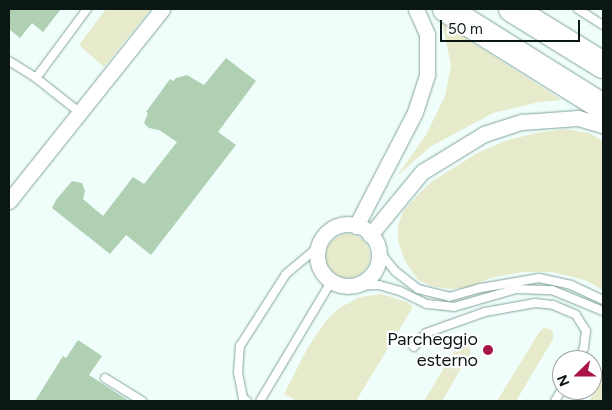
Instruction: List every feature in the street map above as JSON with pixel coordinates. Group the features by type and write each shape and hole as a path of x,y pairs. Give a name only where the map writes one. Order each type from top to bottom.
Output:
{"highway":[{"path":"446,9 603,107"},
{"path":"512,9 603,65"}],"street":[{"path":"9,201 162,9"},
{"path":"356,226 415,112 427,74 427,34 416,9"},
{"path":"370,234 422,172 484,134 522,122 578,118 603,125"},
{"path":"336,226 356,226 370,234 378,250 378,260 372,274 360,284 350,286 331,282 319,267 317,248 321,239 336,226"}],"lane":[{"path":"36,78 87,9"},
{"path":"578,9 603,24"},
{"path":"9,61 36,78 80,112"},
{"path":"247,401 243,398 238,373 240,346 286,274 317,248"},
{"path":"378,250 395,271 418,289 449,298 481,288 540,278 571,285 603,300"},
{"path":"260,401 331,282"},
{"path":"350,286 379,285 400,291 427,304 454,307 516,288 552,290 603,311"},
{"path":"414,347 426,333 485,312 535,303 553,305 576,315 586,332 583,350"},
{"path":"105,378 142,401"}],"green space":[{"path":"106,9 151,9 104,67 79,45"},
{"path":"442,23 562,100 539,102 493,113 430,147 397,176 426,135 445,96 451,65"},
{"path":"566,129 589,133 603,141 603,290 585,280 552,272 522,272 491,278 466,288 448,289 432,286 418,280 405,261 398,241 398,225 404,210 414,199 431,182 479,152 508,140 536,133"},
{"path":"352,234 364,240 369,247 369,265 364,272 357,277 344,278 332,272 327,265 326,252 332,240 339,235"},
{"path":"382,294 407,302 413,307 356,401 297,401 284,394 308,347 326,321 339,308 360,297"},
{"path":"545,327 553,331 553,339 516,401 497,401 540,331"},
{"path":"462,342 469,344 471,352 442,401 424,401 457,346"},
{"path":"603,377 603,401 589,401 602,400"}],"building":[{"path":"9,9 61,9 43,32 32,23 20,38 9,29"},
{"path":"226,58 256,81 218,132 236,145 151,255 126,235 110,254 52,208 56,200 72,181 82,183 85,191 83,199 103,216 133,177 144,184 177,142 159,130 149,128 144,123 148,113 146,112 170,79 173,81 176,78 187,75 204,85"},
{"path":"78,340 102,356 89,375 129,401 35,401 63,356 66,358"}],"place":[{"name":"Parcheggio esterno","path":"488,350"}]}
